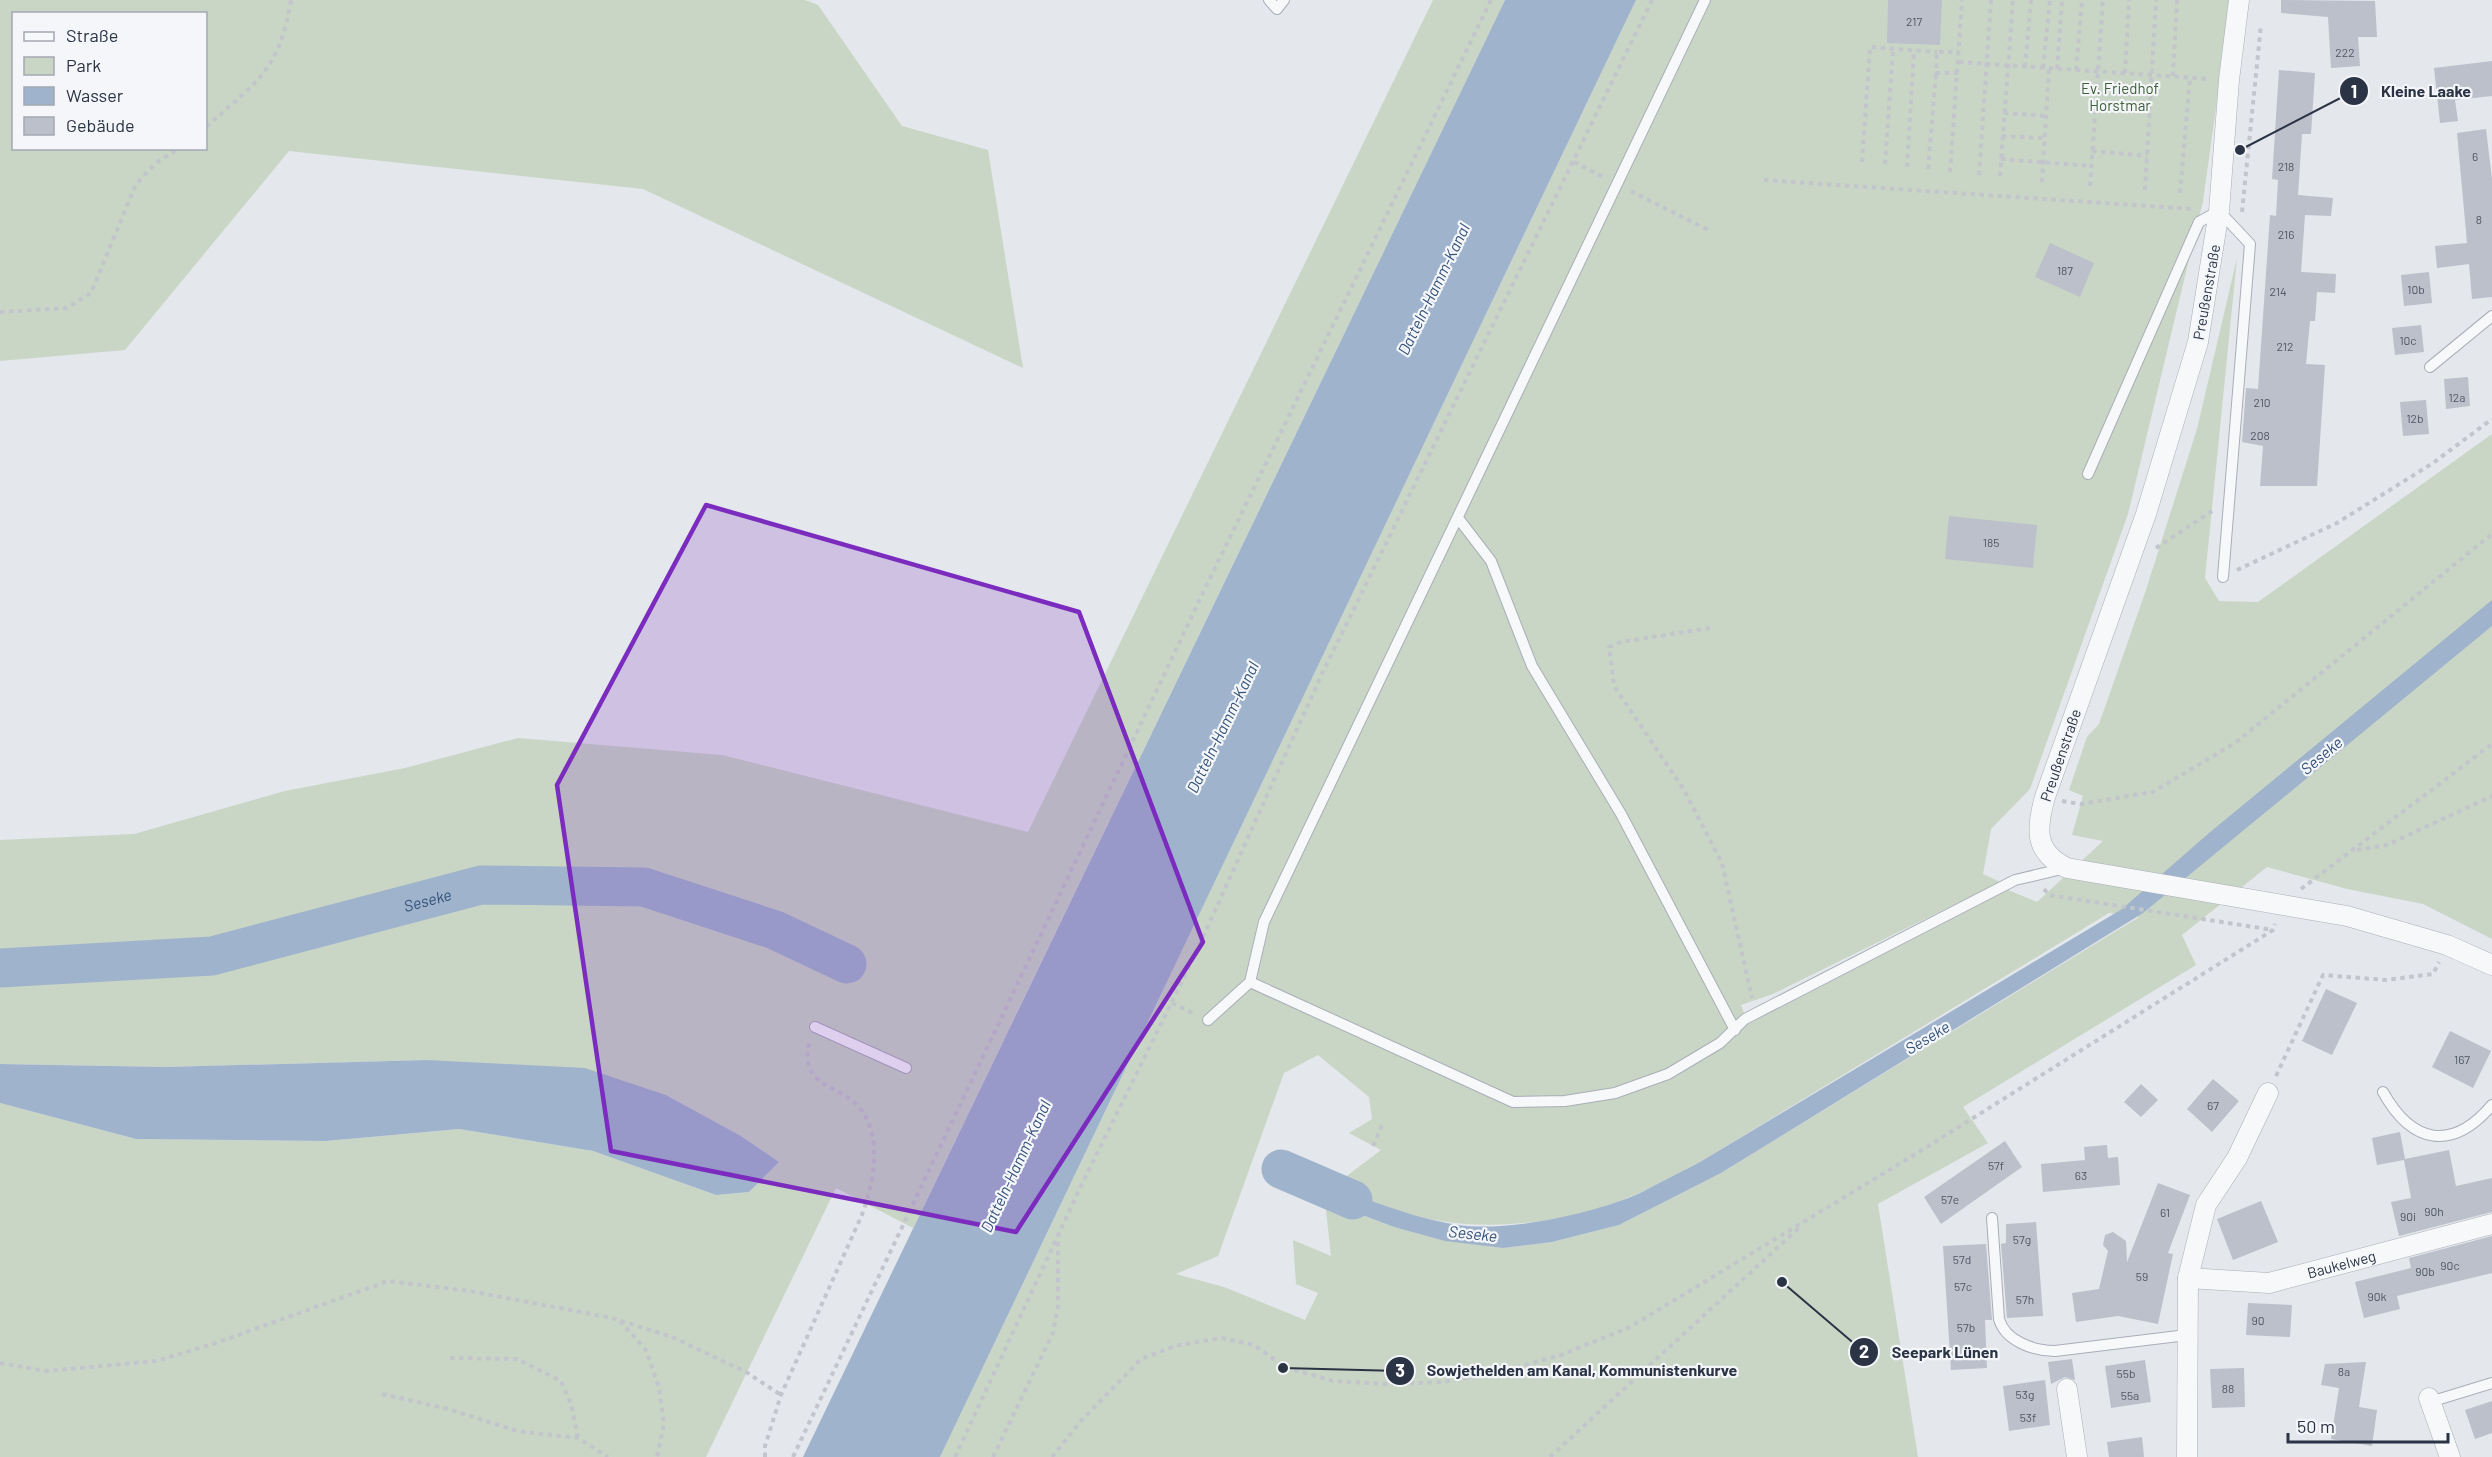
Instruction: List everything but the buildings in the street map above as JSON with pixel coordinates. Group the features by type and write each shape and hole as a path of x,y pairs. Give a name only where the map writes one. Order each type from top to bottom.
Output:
{"street":[{"name":"Preußenstraße","path":"2239,0 2229,80 2220,211 2198,342 2146,514 2040,815 2039,833 2043,848 2051,860 2067,868 2347,916 2447,945 2492,965"},
{"path":"2187,1457 2188,1278 2206,1205 2237,1158 2268,1093"},
{"name":"Baukelweg","path":"2188,1278 2270,1283 2492,1224"},
{"path":"2067,1389 2077,1457"},
{"path":"2429,1400 2450,1457"}],"lane":[{"path":"1269,0 1277,9 1284,0"},
{"path":"1209,1020 1250,982 1264,922 1705,0"},
{"name":"Preußenstraße","path":"2088,474 2199,222 2220,211 2250,244 2223,577"},
{"path":"2430,367 2492,316"},
{"path":"1458,518 1491,561 1532,666 1621,814 1735,1030"},
{"path":"1250,982 1513,1102 1565,1101 1616,1093 1668,1074 1720,1043 1745,1019 2015,880 2067,868"},
{"path":"815,1027 906,1068"},
{"path":"2383,1092 2396,1114 2426,1136 2453,1135 2477,1123 2492,1105"},
{"path":"1992,1218 1999,1319 2005,1332 2018,1341 2043,1351 2055,1351 2187,1335"},
{"path":"2429,1400 2492,1383"}],"path":[{"path":"207,126 253,87 273,61 286,31 291,0"},
{"path":"793,1457 1199,601 1491,0"},
{"path":"955,1457 1059,1234 1172,1003 1320,678 1652,0"},
{"path":"1950,172 1962,0"},
{"path":"1978,175 1991,0"},
{"path":"2000,176 2013,0"},
{"path":"2025,67 2031,0"},
{"path":"2043,68 2050,0"},
{"path":"2057,69 2062,0"},
{"path":"2076,70 2082,0"},
{"path":"2090,186 2103,0"},
{"path":"2125,73 2128,0"},
{"path":"2145,190 2156,0"},
{"path":"2173,76 2177,0"},
{"path":"1862,162 1870,47 1959,52"},
{"path":"1885,164 1893,49"},
{"path":"1907,167 1914,50"},
{"path":"1928,169 1937,52"},
{"path":"1959,62 2229,80"},
{"path":"2042,182 2049,68"},
{"path":"1936,73 1958,74"},
{"path":"2180,193 2190,78"},
{"path":"2004,113 2046,116"},
{"path":"2002,135 2044,138"},
{"path":"0,312 67,308 91,293 136,184 156,163 176,150"},
{"path":"2092,151 2146,156"},
{"path":"2001,159 2091,166"},
{"path":"1574,162 1710,231"},
{"path":"1764,180 2220,211"},
{"path":"2223,577 2337,523 2433,463 2492,419"},
{"path":"2155,549 2229,499"},
{"path":"2061,801 2081,804 2153,792 2235,743 2492,534"},
{"path":"1710,628 1621,642 1609,647 1614,686 1684,790 1722,863 1755,1014"},
{"path":"2273,930 2275,902 2355,850 2492,744"},
{"path":"2355,850 2387,845 2492,796"},
{"path":"2040,885 2049,895 2273,930"},
{"path":"1053,1457 1080,1422 1141,1359 1175,1346 1222,1338 1254,1345 1285,1366 1333,1381 1442,1382 1496,1373 1561,1355 1630,1327 1809,1219 2273,930"},
{"path":"2268,1093 2324,975 2386,980 2433,974 2447,945"},
{"path":"1172,1003 1194,1013"},
{"path":"765,1457 765,1446 781,1395 861,1217 869,1197 874,1168 869,1125 858,1107 848,1098 830,1089 815,1076 808,1064 808,1049 815,1027"},
{"path":"1372,1146 1383,1123"},
{"path":"1550,1457 1809,1219"},
{"path":"993,1457 1053,1333 1058,1306 1056,1253 1059,1234"},
{"path":"0,1364 46,1371 156,1361 216,1343 293,1313 388,1281 470,1291 620,1321 672,1337 746,1372 781,1395"},
{"path":"620,1321 646,1350 659,1388 664,1423 657,1457"},
{"path":"450,1358 517,1359 561,1381 571,1404 578,1438"},
{"path":"382,1394 448,1409 517,1431 578,1438 608,1457"}],"highlighted area":[{"path":"706,505 1079,612 1203,942 1016,1232 611,1151 557,785"}],"green space":[{"path":"0,0 805,0 818,5 902,126 988,150 1023,368 643,189 289,151 125,350 0,361"},
{"path":"1433,0 1505,0 913,1228 836,1188 706,1457 0,1457 0,1103 136,1139 326,1141 459,1129 593,1151 716,1195 749,1192 779,1162 741,1136 666,1095 427,1060 166,1067 0,1064 0,840 134,834 285,791 405,768 518,738 722,755 1028,832"},
{"name":"Ev. Friedhof Horstmar","path":"1636,0 2231,0 2203,201 2128,514 2030,789 1991,829 1983,874 2000,882 1773,994 1741,1005 1748,1024 2008,890 2037,902 2103,841 2072,835 2083,796 2069,790 2087,737 2099,724 2145,593 2197,429 2237,258 2205,578 2219,601 2258,602 2492,434 2492,939 2423,904 2347,889 2267,867 2182,935 2196,965 1963,1107 1988,1143 1878,1204 1918,1457 940,1457","holes":["2109,913 2139,917 1721,1173 1619,1225 1552,1242 1503,1248 1445,1240 1394,1227 1325,1201 1331,1256 1293,1240 1296,1284 1318,1293 1305,1320 1224,1287 1176,1274 1218,1256 1284,1073 1318,1055 1369,1097 1372,1119 1349,1133 1381,1150 1335,1185 1395,1210 1443,1221 1500,1225 1558,1218 1613,1203 1647,1189 1700,1162"]}],"water":[{"name":"Datteln-Hamm-Kanal","path":"1505,0 1636,0 940,1457 803,1457"},
{"path":"2492,600 2492,626 2143,913 1721,1173 1619,1225 1552,1242 1503,1248 1445,1241 1394,1227 1325,1201 1322,1193 1302,1184 1307,1176 1419,1216 1458,1225 1478,1226 1501,1226 1575,1214 1640,1193 1700,1162 2122,909 2209,833"},
{"path":"427,1060 585,1068 666,1095 741,1136 779,1162 749,1192 716,1195 593,1151 459,1129 326,1141 136,1139 0,1103 0,1064 166,1067"}],"waterway":[{"name":"Seseke","path":"0,968 212,956 481,885 644,887 775,930 847,964"},
{"name":"Seseke","path":"1281,1169 1353,1200"}],"place":[{"name":"Kleine Laake","path":"2240,150"},
{"name":"Seepark Lünen","path":"1782,1282"},
{"name":"Sowjethelden am Kanal, Kommunistenkurve","path":"1283,1368"}]}
